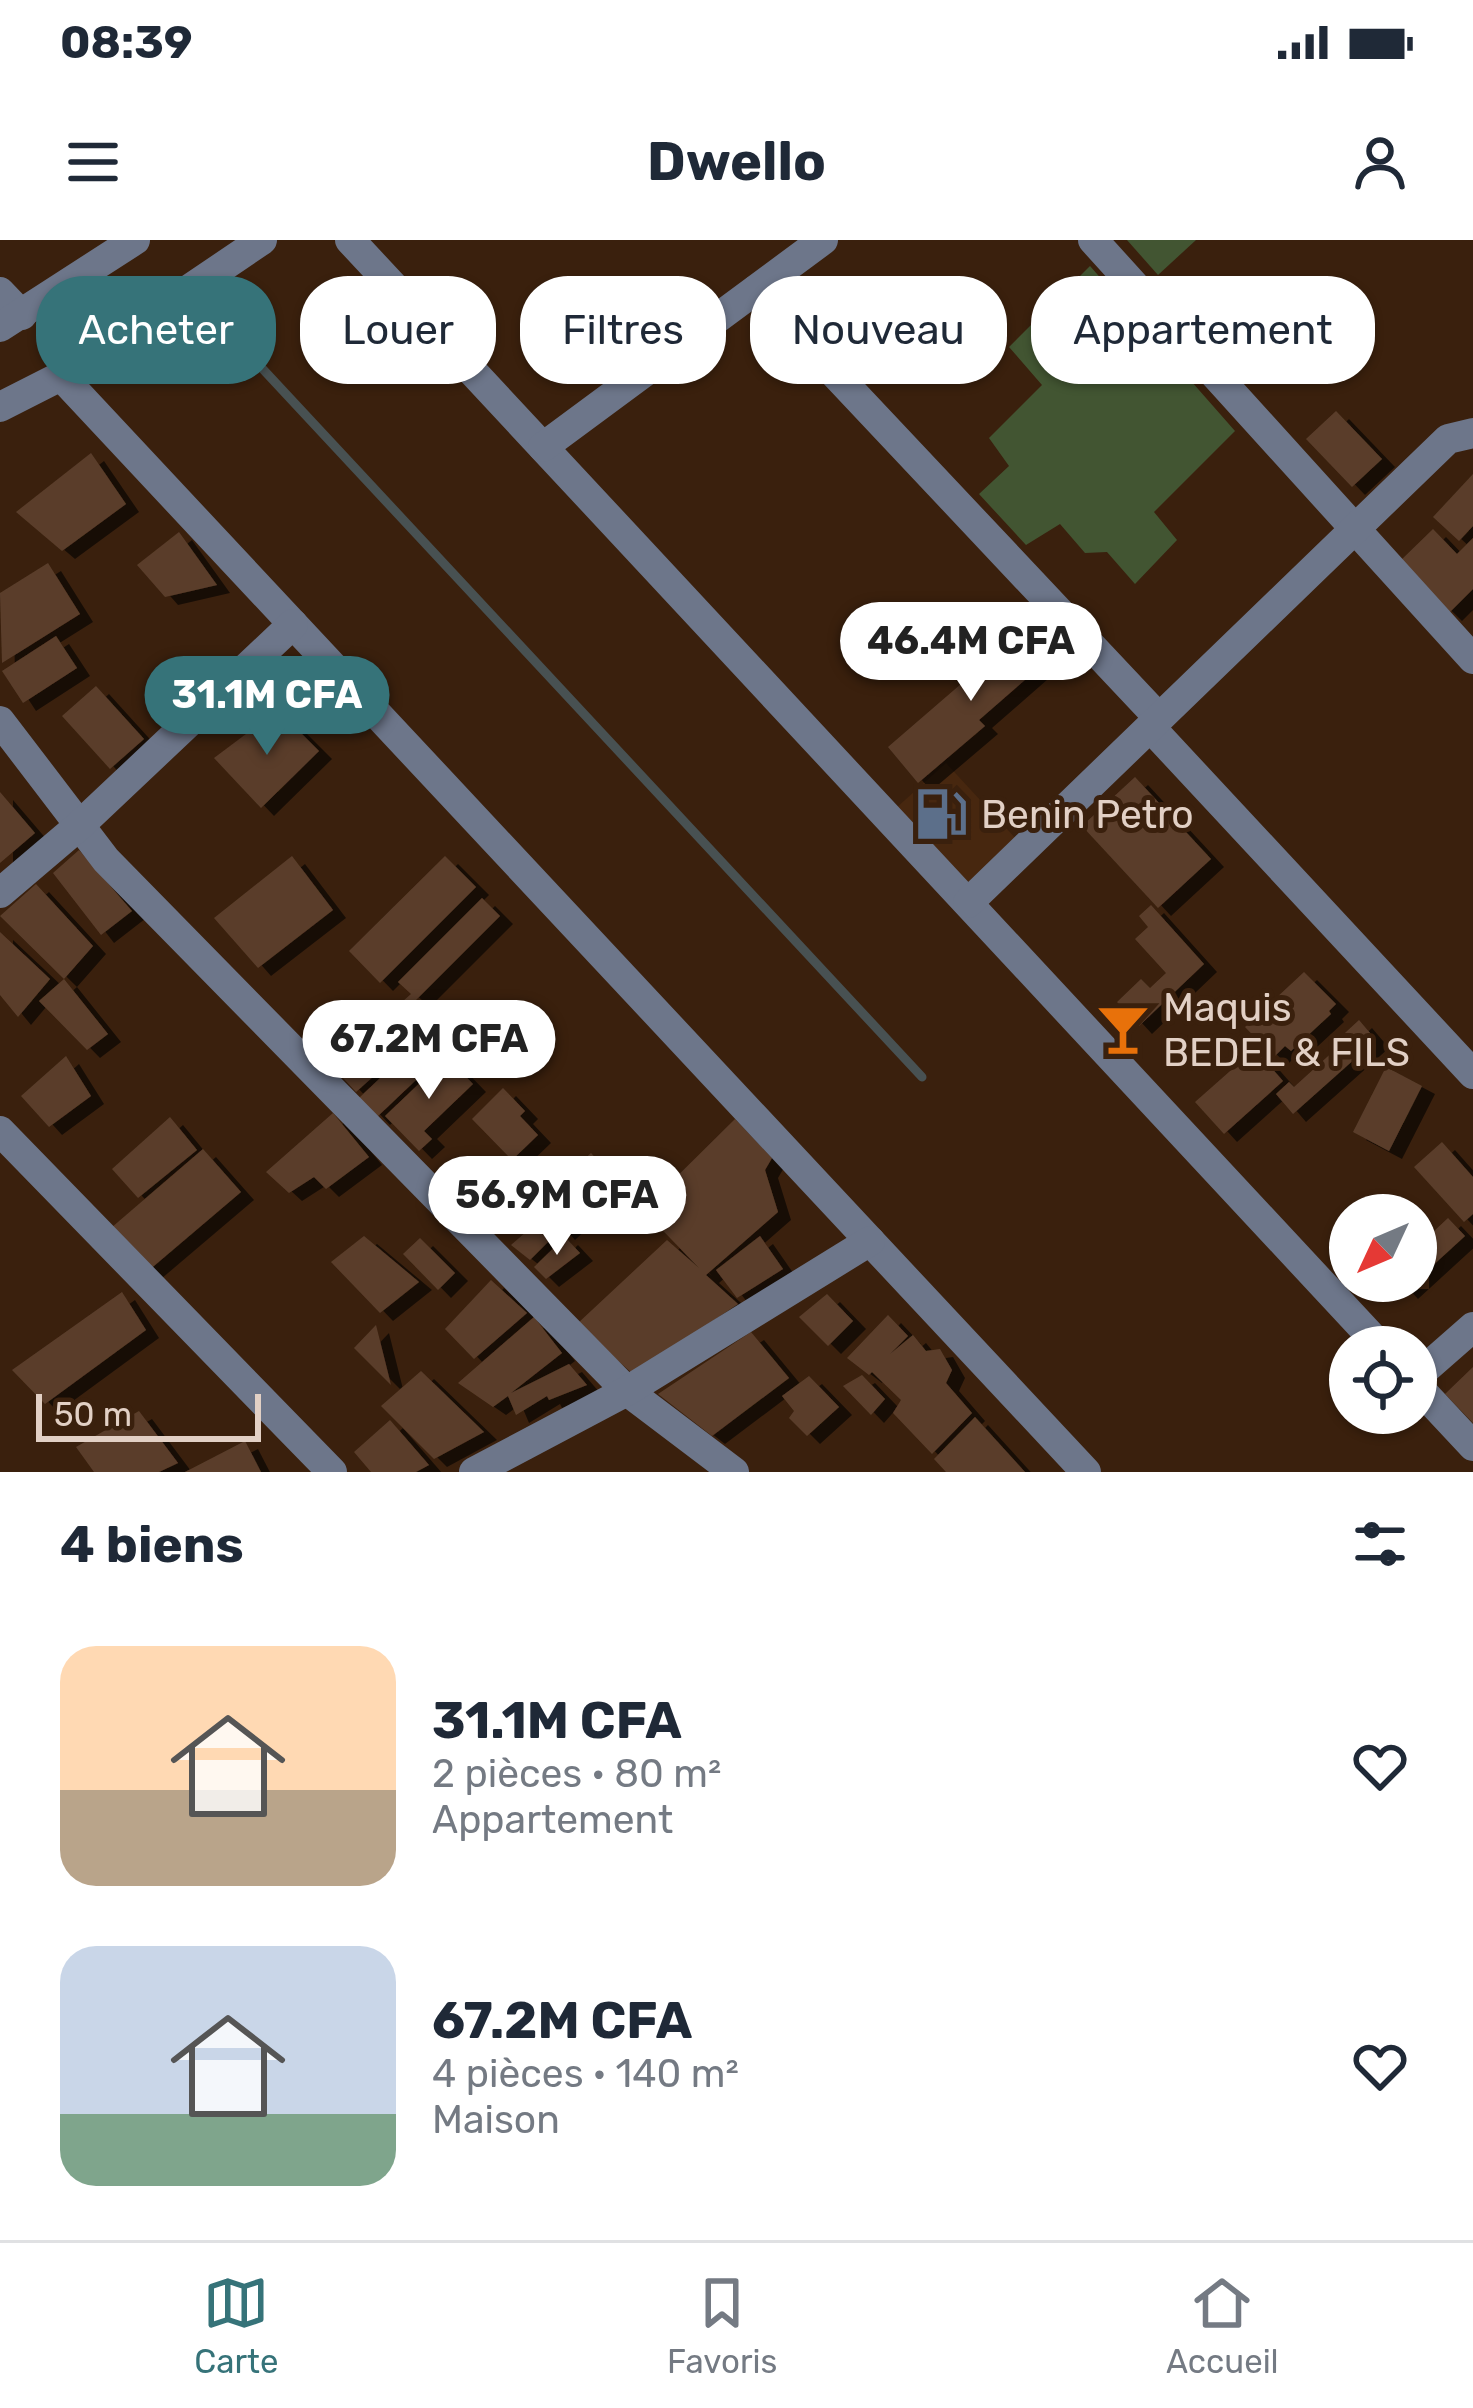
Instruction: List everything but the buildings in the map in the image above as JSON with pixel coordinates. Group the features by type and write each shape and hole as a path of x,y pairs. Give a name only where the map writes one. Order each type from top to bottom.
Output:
{"street":[{"path":"0,292 11,321 135,240"},
{"path":"209,276 262,240"},
{"path":"350,240 1361,1326"},
{"path":"775,276 823,240"},
{"path":"1094,240 1473,659"},
{"path":"543,447 750,294"},
{"path":"0,407 45,384"},
{"path":"68,384 870,1241 1072,1468"},
{"path":"843,384 1473,1074"},
{"path":"968,903 1448,440 1473,433"},
{"path":"0,893 80,826 292,624"},
{"path":"0,721 122,876 627,1391 734,1472"},
{"path":"0,1131 332,1472"},
{"path":"474,1472 627,1391 870,1241"},
{"path":"1437,1361 1473,1327"},
{"path":"1437,1405 1473,1446"}],"shaded area":[{"path":"946,763 1019,842 968,889 895,809"}],"green space":[{"path":"1127,240 1196,240 1158,275"},
{"path":"1090,266 1099,276 1080,276"},
{"path":"1031,325 1031,372 1009,347"},
{"path":"1194,384 1235,431 1154,512 1177,540 1135,584 1107,552 1085,553 1060,524 1026,545 979,494 1009,466 989,438 1042,385"}],"waterway":[{"path":"276,383 922,1077"}],"place":[{"name":"Benin Petro","path":"941,814"},
{"name":"Maquis BEDEL & FILS","path":"1123,1029"}]}
